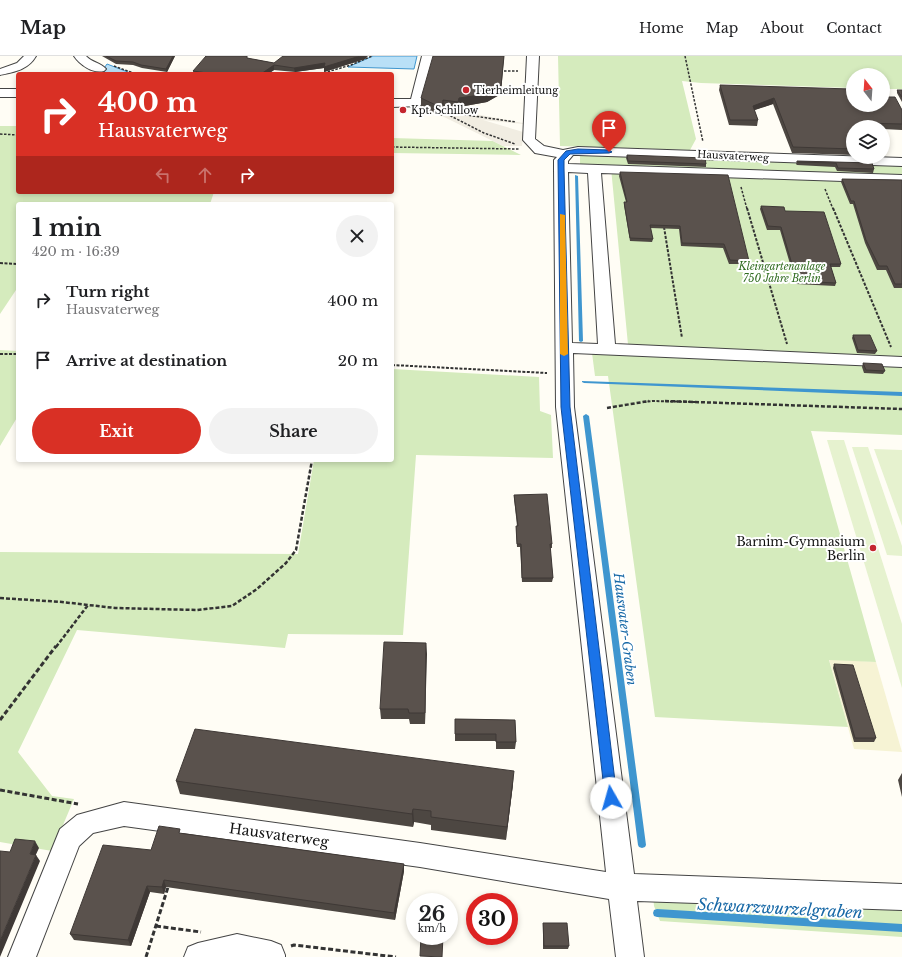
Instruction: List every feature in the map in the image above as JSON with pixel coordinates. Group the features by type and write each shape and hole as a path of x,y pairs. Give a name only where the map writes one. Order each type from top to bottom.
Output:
{"street":[{"path":"0,72 20,66 30,56"},
{"path":"80,56 85,62 104,68"},
{"path":"394,103 416,103 428,56"},
{"path":"533,56 529,140 540,150"},
{"path":"0,72 12,80"},
{"path":"0,93 16,93"},
{"name":"Hausvaterweg","path":"540,150 550,151 563,162 569,152 578,151 703,154 902,162"},
{"path":"630,957 565,407 563,162 594,169 902,179"},
{"path":"594,169 607,349"},
{"path":"564,348 900,362"},
{"name":"Hausvaterweg","path":"22,957 69,838 86,823 124,814 420,855 621,887 902,897"},
{"path":"198,957 237,948 270,956"}],"path":[{"path":"327,72 351,65 372,56"},
{"path":"685,56 702,134 703,154"},
{"path":"104,68 125,72"},
{"path":"530,124 443,112 484,133 522,146 540,150"},
{"path":"0,134 16,135"},
{"path":"394,147 508,149"},
{"path":"737,174 791,358"},
{"path":"819,176 900,362"},
{"path":"664,224 684,353"},
{"path":"0,263 16,264"},
{"path":"0,354 16,354"},
{"path":"394,365 565,375"},
{"path":"607,408 652,401 902,409"},
{"path":"0,598 115,608 197,610 232,606 257,590 286,563 296,550 312,462"},
{"path":"0,720 88,605"},
{"path":"0,790 72,803"},
{"path":"146,957 170,881"},
{"path":"270,956 294,945 396,957"}],"shaded area":[{"path":"443,108 523,123 524,124 483,120 523,132 522,146 503,146 442,116"},
{"path":"829,659 876,662 902,752 854,749"}],"green space":[{"path":"558,56 902,56 902,89 890,89 890,68 846,68 846,88 701,83 682,81 696,139 690,150 560,146"},
{"path":"0,126 16,126 16,194 213,194 211,202 16,202 16,290 0,314"},
{"path":"394,138 493,141 521,155 394,153"},
{"name":"Kleingartenanlage 750 Jahre Berlin","path":"580,154 846,162 846,164 902,164 902,435 811,431 876,662 829,660 848,727 655,717 608,376 595,376 592,353 629,355 611,168 580,167"},
{"path":"0,350 16,351 16,419 0,446"},
{"path":"394,369 539,377 540,411 551,415 553,458 416,455 403,635 288,634 285,648 77,630 18,752 52,796 74,799 52,851 0,842 0,552 298,554 314,462 394,462"},
{"path":"827,440 844,440 902,624 902,688"},
{"path":"852,447 868,447 902,546 902,556 887,555"},
{"path":"874,449 902,450 902,526"},
{"path":"653,895 902,905 902,937 660,921 654,906"}],"water":[{"path":"373,56 417,56 414,69 348,67"},
{"path":"107,64 128,72 101,72"}],"building":[{"path":"106,56 173,56 166,69 141,65 133,62 116,61"},
{"path":"206,56 247,56 247,58 274,63 283,56 360,56 324,67 325,63 294,68 274,65 264,72 193,71"},
{"path":"433,56 504,56 501,86 487,94 459,98 458,102 443,100 442,108 421,98"},
{"path":"720,85 846,89 846,112 890,112 890,97 895,97 902,110 902,124 890,124 890,120 846,120 846,149 793,147 774,98 753,106 758,120 730,120"},
{"path":"897,90 902,90 902,97"},
{"path":"627,155 705,158 706,164 628,161"},
{"path":"797,161 872,164 874,169 838,168 836,163"},
{"path":"620,172 728,175 749,261 730,260 724,244 682,243 680,226 650,225 653,239 630,238 624,202 627,202"},
{"path":"842,179 902,180 902,284 895,284 887,266 879,266 866,240 854,201 851,201"},
{"path":"761,206 784,207 785,211 824,212 841,264 830,264 836,283 797,281 781,227 768,226"},
{"path":"853,335 870,335 877,351 858,350"},
{"path":"863,363 882,364 885,371 866,370"},
{"path":"547,494 552,544 550,544 553,578 522,578 521,544 517,544 516,526 518,526 514,495"},
{"path":"384,642 426,643 425,713 409,713 408,709 380,709"},
{"path":"834,664 853,665 876,738 855,738"},
{"path":"455,719 515,720 516,742 496,742 496,734 455,734"},
{"path":"195,729 514,771 507,827 431,817 431,811 413,809 412,814 176,781"},
{"path":"159,826 180,829 179,833 404,864 394,913 164,880 162,887 147,886 128,940 70,934 103,845 151,850"},
{"path":"15,839 35,841 30,854 36,855 0,941 0,851 10,852"},
{"path":"543,923 567,923 569,946 544,946"},
{"path":"421,945 443,945 442,957 420,956"}],"waterway":[{"name":"Hausvater-Graben","path":"576,176 581,341"},
{"path":"584,382 902,394"},
{"name":"Hausvater-Graben","path":"586,416 642,845"},
{"name":"Schwarzwurzelgraben","path":"657,913 902,928"}],"slow traffic":[{"path":"562,215 564,354"}],"place":[{"name":"Tierheimleitung","path":"466,90"},
{"name":"Kpt. Schillow","path":"403,110"},
{"name":"Barnim-Gymnasium Berlin","path":"873,548"}],"route":[{"path":"609,152 569,152 561,160 561,168 565,407 611,798"}]}
